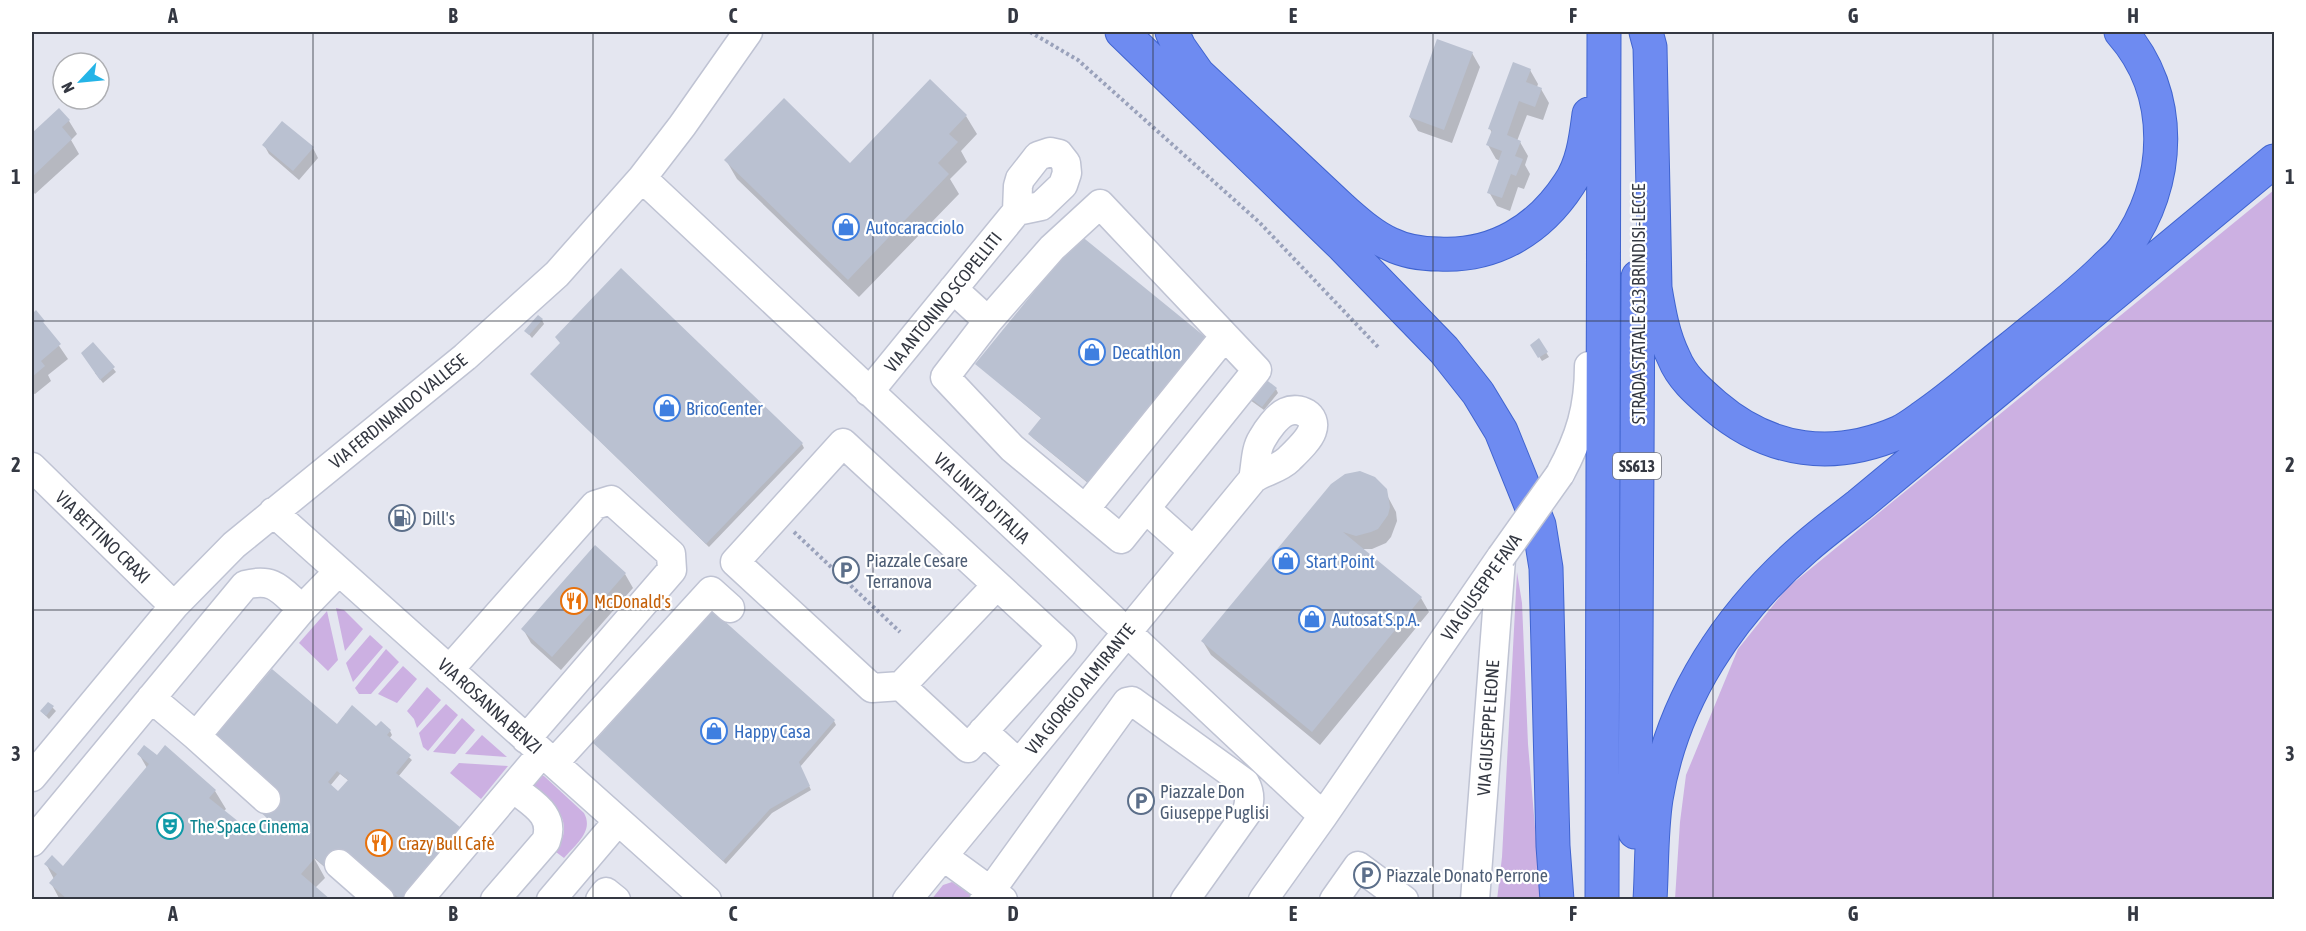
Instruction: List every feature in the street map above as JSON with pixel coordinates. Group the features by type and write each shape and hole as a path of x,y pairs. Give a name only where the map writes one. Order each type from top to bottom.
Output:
{"highway":[{"path":"1122,32 1343,246 1437,342 1478,393 1502,431 1539,525 1546,568 1553,846 1557,900"},
{"path":"1172,32 1179,47 1198,74 1365,229 1390,245 1423,254 1460,255 1494,248 1524,232 1548,210 1571,183 1584,147 1589,113 1592,32"},
{"name":"STRADA STATALE 613 BRINDISI-LECCE","path":"1602,900 1604,32"},
{"name":"STRADA STATALE 613 BRINDISI-LECCE","path":"1635,900 1638,32"},
{"path":"1646,32 1650,47 1655,288 1662,326 1674,360 1694,388 1725,414 1753,432 1788,446 1827,450 1867,444 1902,431 1919,420 2091,282 2124,249 2145,213 2159,172 2162,128 2153,83 2133,45 2121,32"},
{"path":"1650,900 1656,800 1677,721 1700,674 1723,635 1755,597 1804,548 2274,161"}],"street":[{"name":"VIA FERDINANDO VALLESE","path":"32,777 174,606 234,546 465,357 557,274 642,178 682,126 748,32"},
{"name":"VIA UNITÀ D'ITALIA","path":"642,178 1323,816"},
{"path":"1100,204 1224,337 1257,370 1121,539 1012,448 945,377 988,321 1052,248 1100,204"},
{"name":"VIA ANTONINO SCOPELLITI","path":"869,392 1017,211"},
{"name":"VIA GIUSEPPE FAVA","path":"1263,900 1560,474 1573,451 1585,420 1589,383 1590,306 1604,239"},
{"path":"953,289 988,321"},
{"path":"1084,509 1224,337"},
{"path":"901,686 968,748 1062,645 997,585 843,443 735,562 872,688 901,686 997,585"},
{"name":"VIA BETTINO CRAXI","path":"32,467 174,606"},
{"name":"VIA GIORGIO ALMIRANTE","path":"907,900 1253,479"},
{"path":"418,900 541,752 672,570 671,554 611,500 595,506 449,670"},
{"path":"1146,509 1193,552"},
{"name":"VIA ROSANNA BENZI","path":"273,512 707,900"},
{"name":"VIA GIUSEPPE LEONE","path":"1475,900 1501,557"},
{"path":"196,736 302,609 339,571"},
{"path":"32,842 245,585 260,581 272,584 302,609"},
{"path":"541,752 711,591 730,608"},
{"path":"151,698 267,799"},
{"path":"1011,700 1046,731"},
{"path":"944,857 993,897 1127,702 1132,701 1245,783 1248,789 1250,798 1246,814 1185,900"},
{"path":"983,731 1019,764"},
{"path":"495,900 546,841 550,830 548,821 542,812 513,788"},
{"path":"551,900 618,820"},
{"path":"339,864 380,900"},
{"path":"1334,900 1358,866 1404,900"},
{"path":"600,900 606,891 616,900"}],"path":[{"path":"1030,32 1078,60 1260,223 1380,348"},
{"path":"777,516 900,632"}],"shaded area":[{"path":"2274,190 2274,899 1675,899 1680,822 1686,775 1738,649 1787,588"},
{"path":"1517,572 1522,603 1528,744 1541,899 1497,900 1502,857"},
{"path":"336,608 344,610 363,629 345,651"},
{"path":"327,611 338,660 328,671 299,643"},
{"path":"370,635 383,647 353,682 346,663"},
{"path":"386,649 399,662 371,694 359,694 355,688"},
{"path":"403,666 417,679 397,703 378,694"},
{"path":"427,687 441,700 417,728 414,719 407,711"},
{"path":"446,704 458,715 428,751 423,747 419,733"},
{"path":"462,718 475,730 455,754 433,752"},
{"path":"482,735 507,757 465,754"},
{"path":"459,763 508,766 481,799 450,773"},
{"path":"539,776 544,776 584,813 587,820 582,837 564,858 556,852 564,831 561,815 534,787 533,783"},
{"path":"952,882 971,895 968,899 931,900 943,885"}],"building":[{"path":"1437,39 1473,52 1444,130 1409,117"},
{"path":"1513,62 1531,69 1526,82 1542,88 1535,107 1519,101 1507,135 1521,141 1515,156 1523,159 1516,176 1511,174 1502,198 1487,193 1502,151 1486,145 1492,130 1488,129"},
{"name":"Autocaracciolo","path":"930,79 967,115 949,134 958,142 938,163 949,174 848,280 724,160 784,98 850,163"},
{"path":"56,111 62,111 70,120 62,127 72,139 32,177 32,133"},
{"path":"282,121 314,147 293,171 262,145"},
{"name":"Decathlon","path":"1080,235 1209,340 1091,485 1028,434 1041,418 975,364"},
{"name":"BricoCenter","path":"621,268 803,443 706,544 530,374 560,343 555,337"},
{"path":"36,310 61,344 41,361 45,366 32,377 32,314"},
{"path":"538,315 543,319 529,335 524,331"},
{"path":"1539,338 1548,352 1538,358 1530,345"},
{"path":"93,342 115,367 100,380 81,353"},
{"path":"1264,378 1277,388 1262,407 1246,395"},
{"name":"Autosat S.p.A.","path":"1360,471 1375,477 1387,489 1390,507 1388,515 1378,529 1371,532 1356,536 1343,532 1422,597 1312,732 1201,641 1331,484 1345,474"},
{"name":"McDonald's","path":"595,545 626,573 552,657 521,629"},
{"name":"Happy Casa","path":"712,610 835,720 799,762 810,786 770,809 723,861 593,743"},
{"path":"272,669 337,724 352,705 376,726 381,721 391,730 387,735 411,755 396,773 461,828 401,900 340,849 325,867 315,858 301,874 331,900 68,900 49,883 57,874 44,864 52,855 63,866 149,764 137,754 144,745 157,755 165,745 216,790 209,798 254,834 267,818 258,810 210,741","holes":["337,771 348,780 338,791 328,782"]},
{"path":"48,702 54,706 46,716 40,711"}],"place":[{"name":"Autocaracciolo","path":"846,227"},
{"name":"Decathlon","path":"1092,352"},
{"name":"BricoCenter","path":"667,408"},
{"name":"Dill's","path":"402,518"},
{"name":"Start Point","path":"1286,561"},
{"name":"Piazzale Cesare Terranova","path":"846,570"},
{"name":"McDonald's","path":"574,601"},
{"name":"Autosat S.p.A.","path":"1312,619"},
{"name":"Happy Casa","path":"714,731"},
{"name":"Piazzale Don Giuseppe Puglisi","path":"1141,801"},
{"name":"The Space Cinema","path":"170,826"},
{"name":"Crazy Bull Cafè","path":"379,843"},
{"name":"Piazzale Donato Perrone","path":"1367,875"}]}
